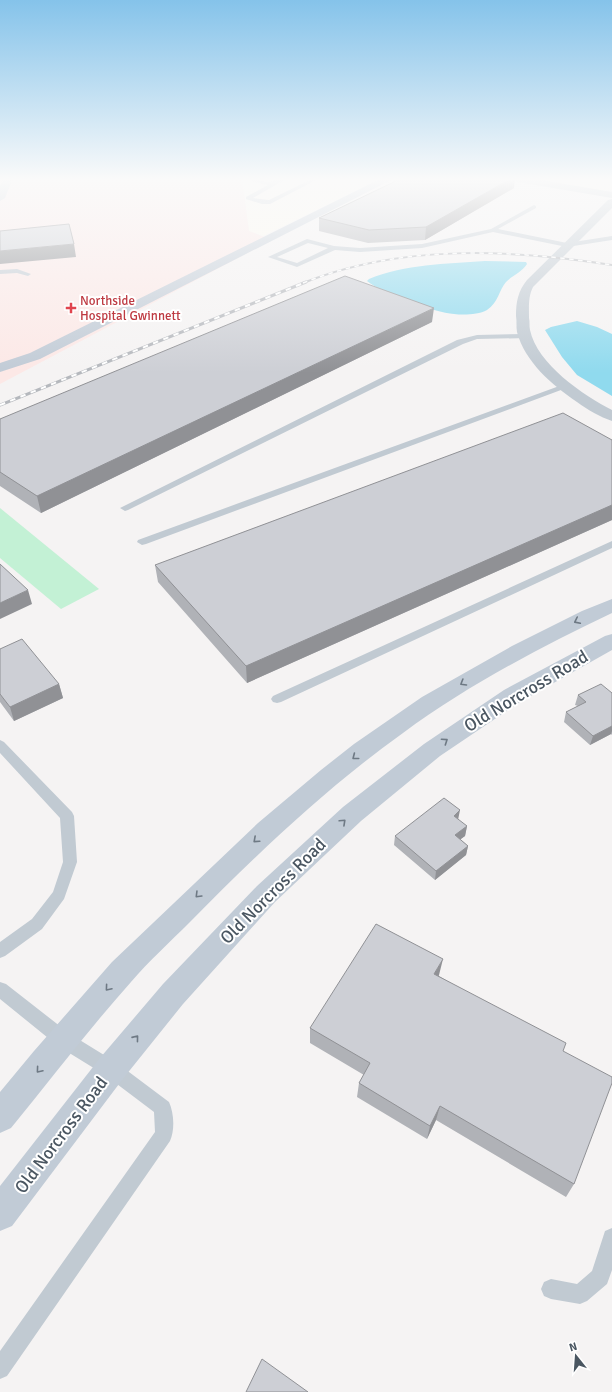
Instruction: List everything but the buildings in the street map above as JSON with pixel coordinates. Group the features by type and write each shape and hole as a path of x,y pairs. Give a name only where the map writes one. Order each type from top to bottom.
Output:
{"main road":[{"path":"0,368 35,356 260,243"},
{"path":"0,1117 122,972 226,867 301,799 430,703 492,665 554,632 612,605"},
{"name":"Old Norcross Road","path":"0,1214 111,1069 173,994 260,900 352,814 432,750 512,696 612,641"}],"street":[{"path":"566,245 528,288 523,300 524,333 530,347 548,372 565,387 596,408 612,416"}],"lane":[{"path":"303,243 271,257 297,266 334,248"},
{"path":"315,243 334,248 360,250 422,246 435,243"},
{"path":"556,243 566,245 579,243"},
{"path":"0,272 17,271 28,274"},
{"path":"125,508 460,342 476,337 525,336"},
{"path":"142,542 565,387"},
{"path":"277,699 612,544"},
{"path":"0,745 67,816 70,862 59,895 37,924 0,951"},
{"path":"0,989 64,1040 111,1069 163,1108 164,1135 0,1369"},
{"path":"551,1288 580,1294 600,1277 612,1238"}],"shaded area":[{"path":"0,243 266,243 0,384"}],"green space":[{"path":"0,508 99,589 61,609 0,558"}],"water":[{"path":"485,261 526,262 527,264 506,282 491,307 483,312 475,314 454,314 434,310 384,291 367,281 397,270 440,264"},
{"path":"577,321 597,327 612,334 612,396 577,375 562,357 545,330 551,327"}],"railway":[{"path":"303,283 340,270 378,261 456,253 495,253 612,265"},
{"path":"0,405 306,282"}],"place":[{"name":"Northside Hospital Gwinnett","path":"71,308"}]}
